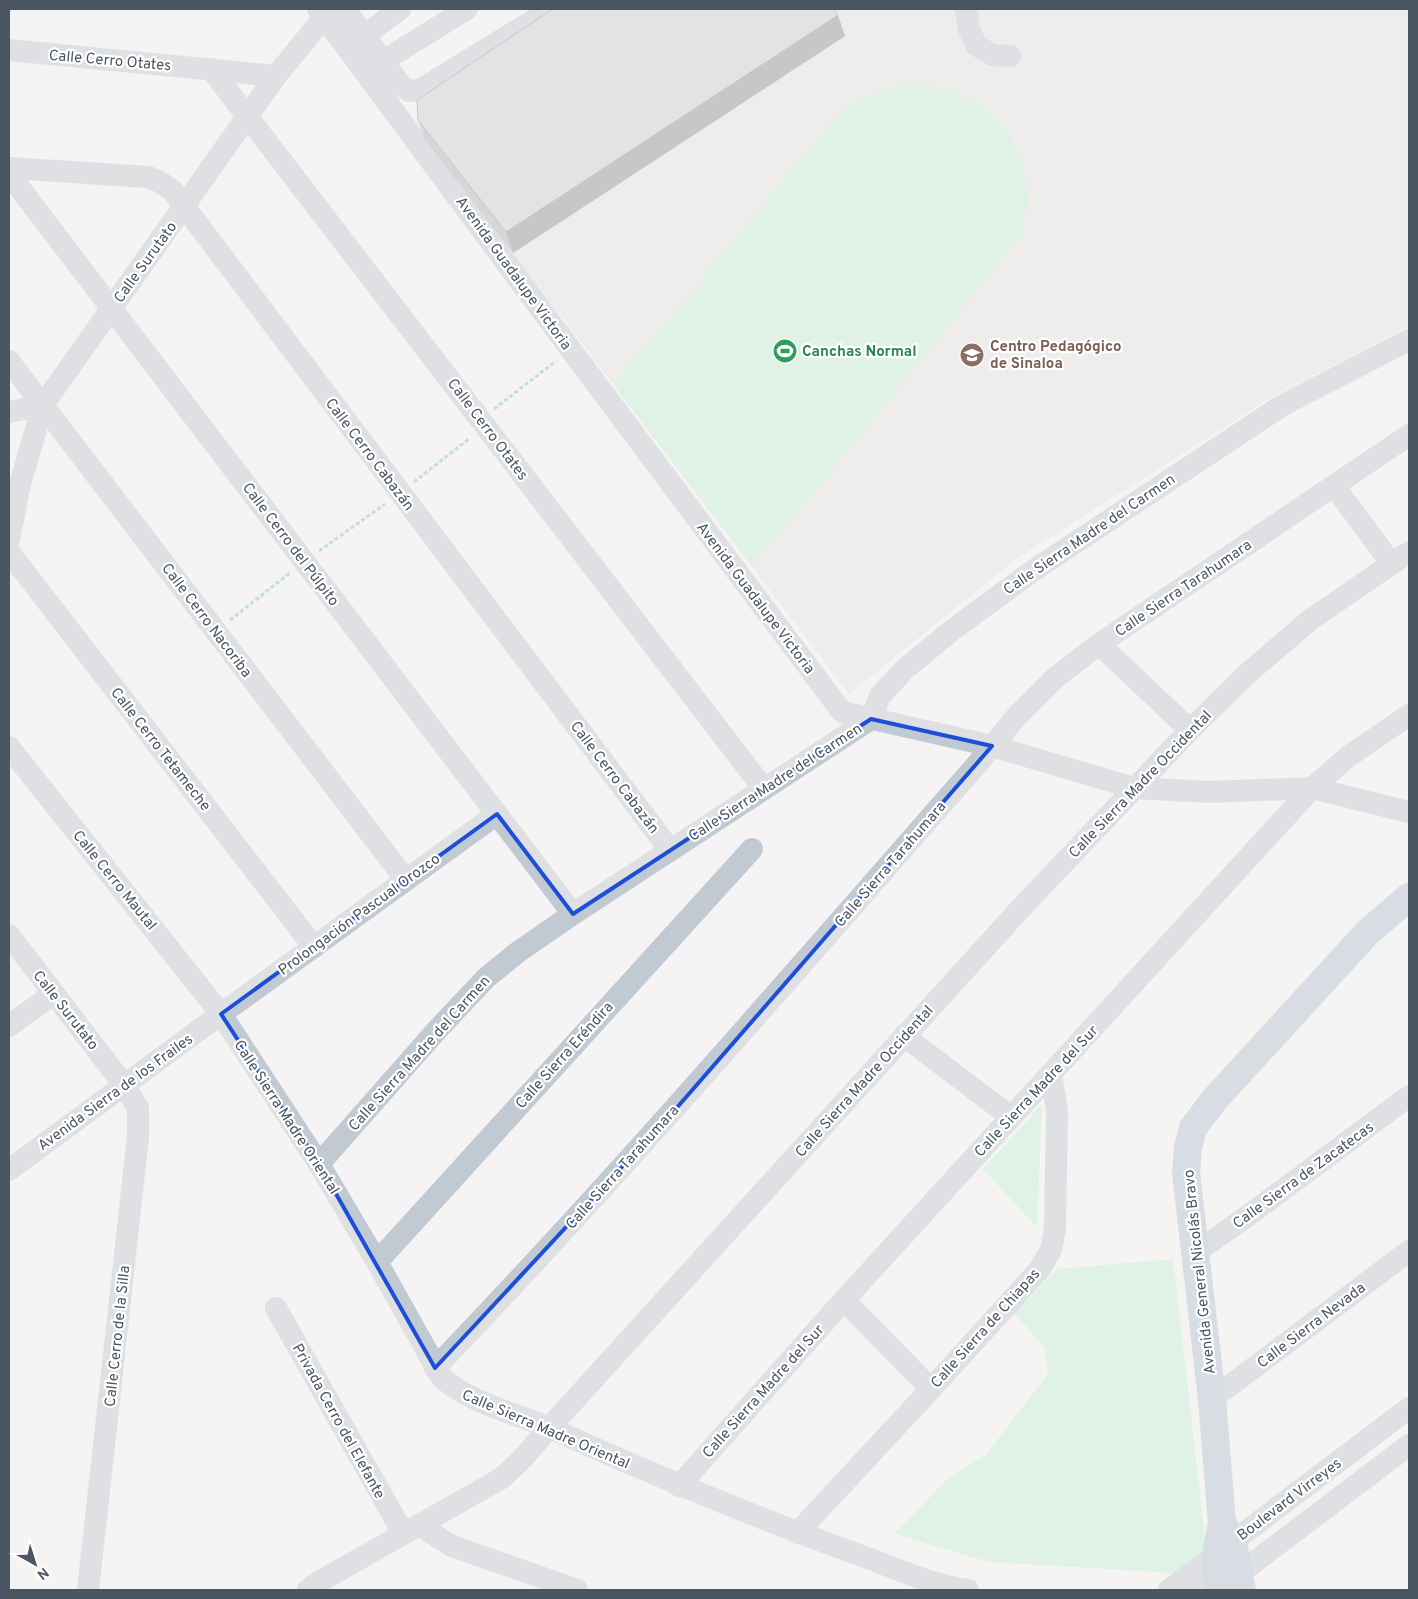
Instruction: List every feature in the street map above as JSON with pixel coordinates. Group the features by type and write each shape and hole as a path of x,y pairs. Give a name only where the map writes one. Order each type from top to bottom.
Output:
{"main road":[{"name":"Avenida General Nicolás Bravo","path":"1217,1590 1224,1540 1212,1399 1186,1174 1188,1147 1193,1128 1215,1099 1368,932 1409,896"},
{"name":"Avenida General Nicolás Bravo","path":"1224,1540 1241,1582"}],"street":[{"path":"364,36 400,9"},
{"path":"383,61 467,9"},
{"path":"330,11 364,36 400,84 409,91 420,90 552,9"},
{"path":"966,9 969,29 976,45 992,55 1010,56"},
{"name":"Calle Surutato","path":"9,540 19,488 43,406 276,76 330,11"},
{"name":"Avenida Guadalupe Victoria","path":"330,11 565,342 842,712 992,746 1134,788 1210,792 1312,788 1409,812"},
{"name":"Calle Cerro Otates","path":"9,50 276,76"},
{"name":"Calle Cerro Otates","path":"212,69 764,789"},
{"name":"Calle Cerro Cabazán","path":"9,168 148,177 172,190 670,850"},
{"name":"Calle Cerro del Púlpito","path":"9,174 573,914"},
{"name":"Calle Sierra Madre del Carmen","path":"319,1164 437,1030 486,978 518,952 871,719 880,696 905,669 951,631 1034,570 1283,405 1409,340"},
{"name":"Calle Cerro Nacoriba","path":"9,361 406,880"},
{"path":"9,412 43,406"},
{"name":"Calle Sierra Tarahumara","path":"436,1368 674,1111 1017,716 1055,678 1099,644 1409,435"},
{"path":"1334,486 1400,558"},
{"name":"Calle Cerro Tetameche","path":"9,552 314,947"},
{"name":"Calle Sierra Madre Occidental","path":"308,1590 502,1478 523,1458 904,1036 1190,730 1247,674 1310,620 1400,558"},
{"path":"1099,644 1190,730"},
{"name":"Calle Sierra Madre del Sur","path":"679,1486 844,1300 1312,788 1349,756 1409,715"},
{"name":"Calle Cerro Mautal","path":"9,747 221,1014"},
{"name":"Prolongación Pascual Orozco","path":"221,1014 497,814"},
{"name":"Calle Sierra Eréndira","path":"377,1262 752,849"},
{"name":"Calle Surutato","path":"9,935 124,1085"},
{"path":"9,1026 53,994"},
{"name":"Calle Sierra Madre Oriental","path":"221,1014 319,1164 442,1378 457,1390 492,1407 549,1428 679,1486 797,1533 950,1588 968,1590"},
{"name":"Avenida Sierra de los Frailes","path":"9,1170 221,1014"},
{"path":"904,1036 1011,1117"},
{"name":"Calle Sierra de Chiapas","path":"797,1533 1039,1270 1051,1250 1055,1228 1057,1111 1051,1075"},
{"name":"Calle Cerro de la Silla","path":"88,1590 138,1137 138,1108 124,1085"},
{"name":"Calle Sierra de Zacatecas","path":"1196,1252 1245,1218 1409,1096"},
{"name":"Calle Sierra Nevada","path":"1212,1399 1409,1251"},
{"path":"844,1300 931,1389"},
{"name":"Privada Cerro del Elefante","path":"276,1308 411,1530"},
{"name":"Boulevard Virreyes","path":"1169,1590 1224,1540 1409,1408"},
{"name":"Boulevard Virreyes","path":"1217,1590 1241,1582 1409,1445"},
{"path":"411,1530 538,1583 577,1590"},
{"path":"1189,1590 1217,1590"}],"highlighted area":[{"path":"871,719 992,746 674,1111 435,1368 319,1164 221,1014 497,814 573,914"}],"shaded area":[{"name":"Centro Pedagógico de Sinaloa","path":"828,9 1409,9 1409,326 1270,398 1016,559 849,694 513,253 845,36"}],"green space":[{"name":"Canchas Normal","path":"916,84 950,89 981,105 1007,131 1023,163 1028,200 1021,235 838,463 752,566 613,384 671,317 845,106 881,90"},
{"path":"1042,1104 1037,1227 983,1169"},
{"path":"1173,1259 1206,1547 1174,1573 989,1562 895,1534 947,1479 986,1455 1048,1374 1044,1347 1014,1313 1058,1269"}],"building":[{"path":"553,9 834,9 838,15 506,232 418,120 417,100"}],"place":[{"name":"Canchas Normal","path":"785,351"},
{"name":"Centro Pedagógico de Sinaloa","path":"972,355"}]}
